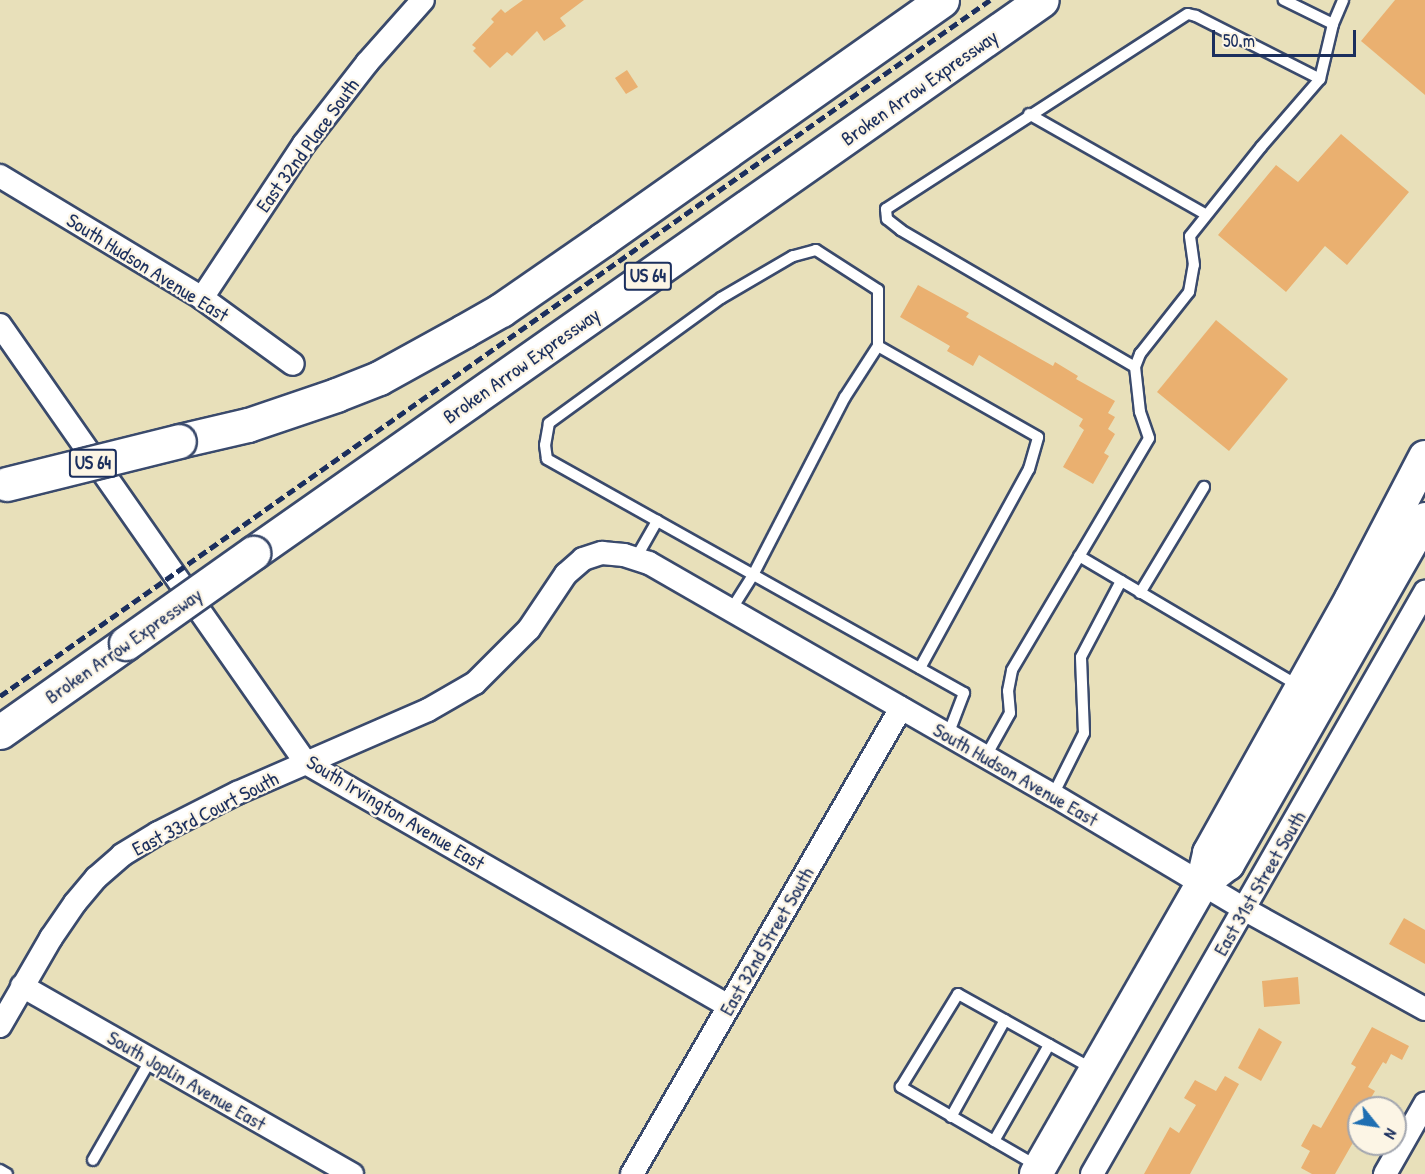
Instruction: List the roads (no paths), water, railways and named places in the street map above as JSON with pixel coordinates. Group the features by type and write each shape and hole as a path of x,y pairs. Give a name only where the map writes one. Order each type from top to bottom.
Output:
{"highway":[{"name":"US 64","path":"3,485 248,425 379,378 501,310 942,0"},
{"name":"Broken Arrow Expressway","path":"0,732 1042,0"}],"main road":[{"name":"East 31st Street South","path":"1038,1171 1202,884 1209,853 1396,516 1425,457"},
{"name":"East 31st Street South","path":"1202,884 1228,864 1425,519"}],"street":[{"name":"East 32nd Place South","path":"202,298 304,144 367,63 423,0"},
{"name":"South Hudson Avenue East","path":"0,176 202,298 293,364"},
{"name":"South Irvington Avenue East","path":"0,325 306,763 728,1006"},
{"name":"South Hudson Avenue East","path":"602,553 636,558 731,610 1053,795 1244,909 1425,1009"},
{"name":"East 33rd Court South","path":"0,1026 22,986 75,903 96,878 122,855 158,833 237,793 428,710 475,683 529,629 566,574 583,559 602,553"},
{"name":"East 31st Street South","path":"1092,1174 1425,592"},
{"name":"East 32nd Street South","path":"632,1174 901,708"},
{"name":"South Joplin Avenue East","path":"22,986 352,1174"},
{"path":"1385,1174 1425,1104"}],"lane":[{"path":"1284,0 1333,24"},
{"path":"986,756 1010,713 1008,691 1012,670 1149,438 1140,412 1135,367 1140,354 1189,292 1194,265 1190,236 1205,214 1320,79 1333,24 1343,0"},
{"path":"1135,367 901,230 887,219 886,208 1188,14 1320,79"},
{"path":"1029,114 1205,214"},
{"path":"731,610 753,574 845,397 878,346 878,290 816,250 793,256 721,298 549,423 545,445 548,459 657,521 753,574 964,693 948,735"},
{"path":"878,346 1038,437 1029,469 920,668"},
{"path":"1140,593 1204,487"},
{"path":"636,558 657,521"},
{"path":"1079,556 1302,688"},
{"path":"1053,795 1084,734 1081,657 1121,581"},
{"path":"1038,1171 994,1141 901,1087 958,994 1096,1071"},
{"path":"951,1117 1005,1020"},
{"path":"994,1141 1049,1045"},
{"path":"93,1160 151,1059"},
{"path":"0,1170 7,1174"}],"railway":[{"path":"0,696 990,0"}]}
